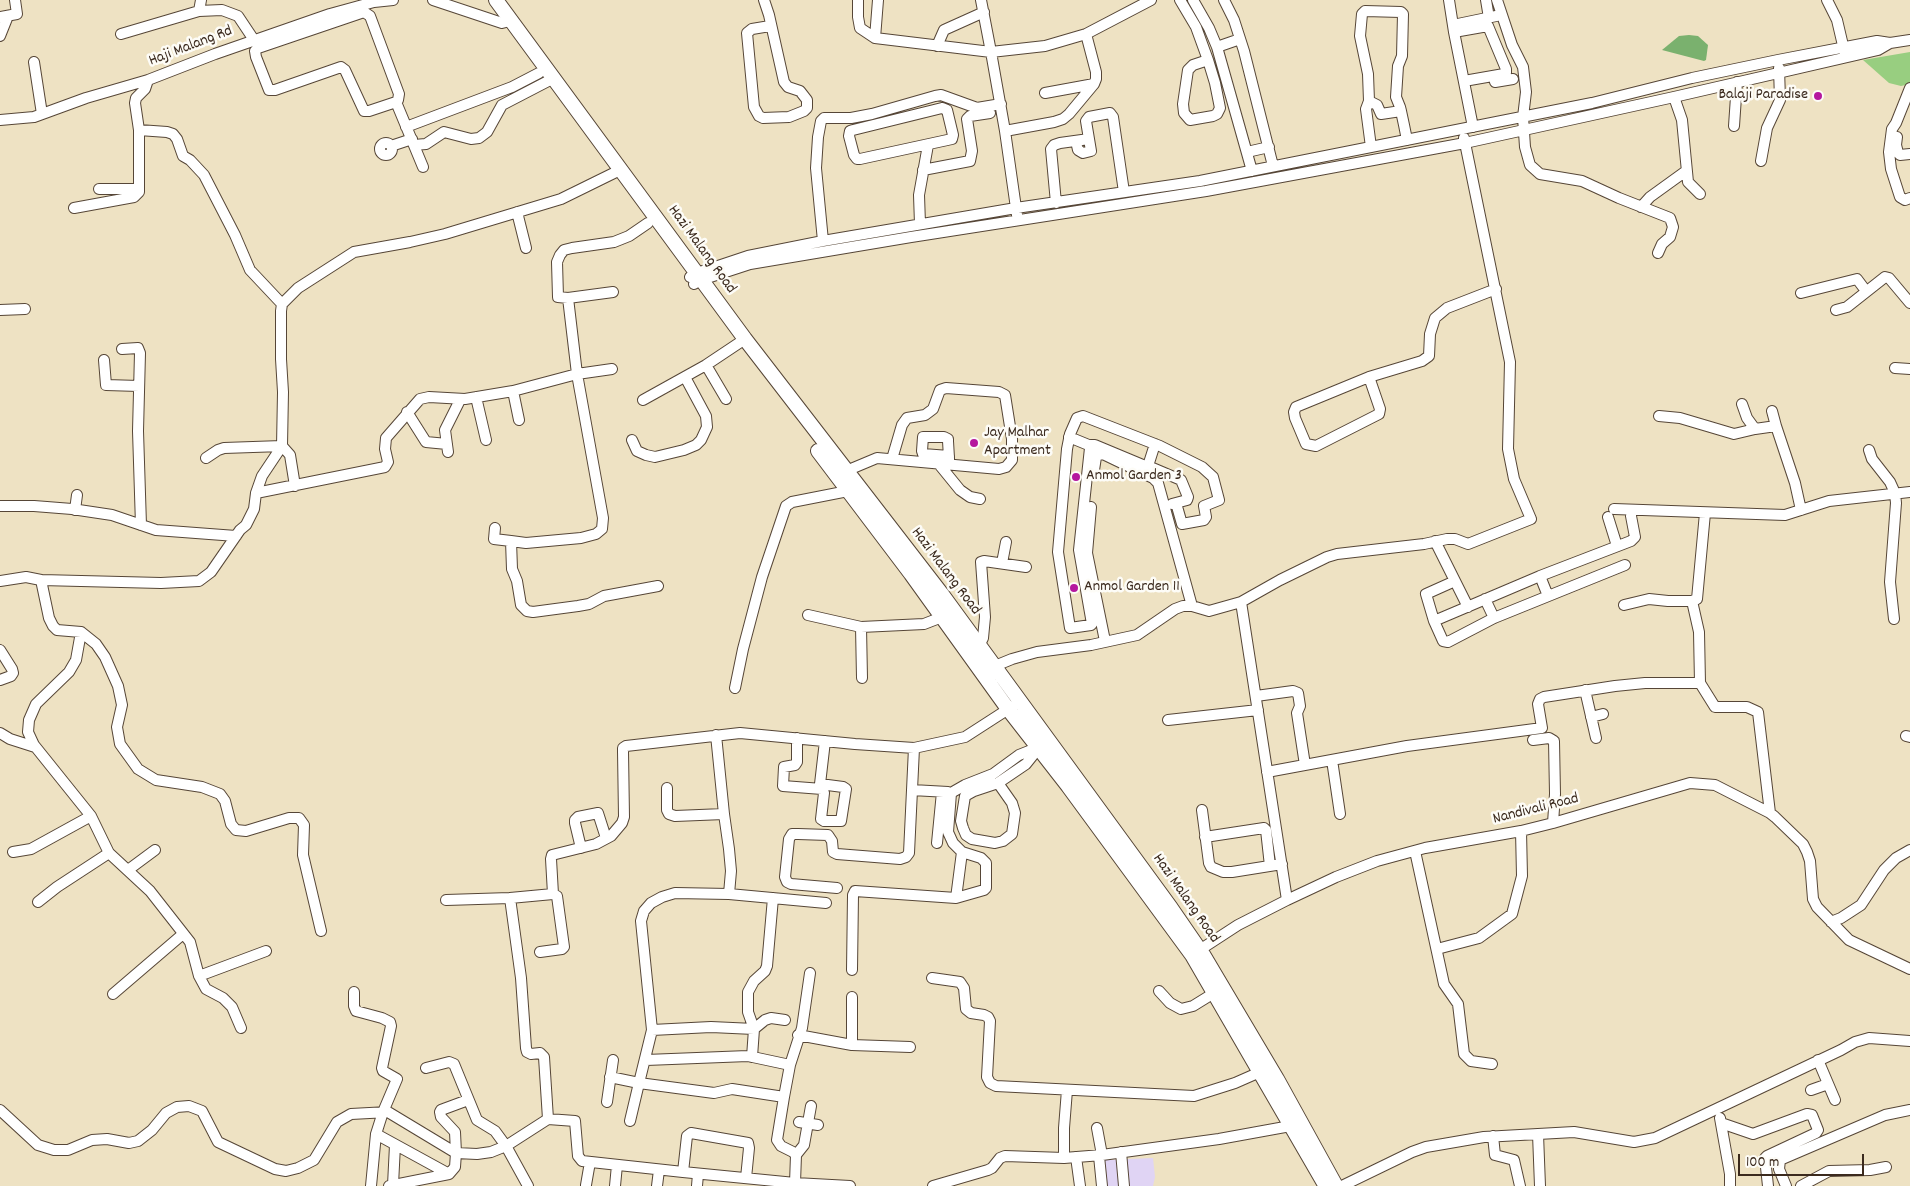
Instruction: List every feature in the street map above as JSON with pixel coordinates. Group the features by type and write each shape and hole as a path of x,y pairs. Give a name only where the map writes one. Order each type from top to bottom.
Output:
{"main road":[{"name":"Hazi Malang Road","path":"485,0 501,13 546,78 852,487 942,617 988,669 1196,952 1296,1125 1326,1186"},
{"name":"Hazi Malang Road","path":"616,172 648,223 696,278"},
{"name":"Hazi Malang Road","path":"742,341 846,471 852,487 941,594 979,646 988,669"},
{"name":"Hazi Malang Road","path":"1196,952 1214,993 1260,1072 1336,1186"}],"street":[{"path":"0,36 4,16 17,14 15,0"},
{"path":"199,11 201,0"},
{"name":"Haji Malang Rd","path":"0,120 34,117 148,80 254,40 348,9 374,2 393,0"},
{"path":"433,0 501,13"},
{"path":"764,0 784,82 788,87 800,91 808,100 807,108 804,112 789,117 763,118 759,116 754,107 747,33 752,29 770,26"},
{"path":"858,0 860,28 875,38 991,52 1045,46 1086,34 1151,0"},
{"path":"875,38 878,0"},
{"path":"1180,0 1196,27 1208,60 1215,83 1219,111 1214,116 1190,120 1184,113 1183,104 1188,70 1193,65 1208,60"},
{"path":"1193,0 1209,28 1217,47 1252,171"},
{"path":"1224,0 1234,20 1240,39 1273,166"},
{"path":"1450,0 1473,127"},
{"path":"1455,26 1456,0"},
{"path":"1486,0 1489,18"},
{"path":"1497,0 1501,15 1523,67 1526,92 1523,117 1527,156 1530,165 1540,174 1582,181 1670,218 1673,227 1670,237 1662,244 1658,253"},
{"path":"1827,0 1837,20 1844,52"},
{"path":"938,46 944,30 984,4 1018,220"},
{"path":"121,34 199,11 222,10 238,16 254,40"},
{"path":"1371,147 1366,109 1369,100 1367,65 1360,36 1362,14 1365,11 1402,12 1404,16 1402,56 1398,66 1396,97 1408,140"},
{"path":"396,102 364,111 346,70 341,68 271,90 267,87 255,51 258,48 363,13 368,14 398,94 396,102 423,167"},
{"path":"1455,26 1501,15"},
{"path":"1455,26 1488,26 1506,69 1504,74 1464,84"},
{"path":"1005,131 1063,119 1094,84 1096,72 1086,34"},
{"path":"1217,47 1240,39"},
{"path":"696,278 750,264 1206,191 1465,143 1578,119 1779,72 1877,41 1890,43 1910,40"},
{"path":"696,278 748,256 823,241 1016,208 1200,181 1576,106 1692,78 1778,60 1844,52"},
{"path":"1761,161 1767,128 1780,100 1778,60"},
{"path":"34,62 42,114"},
{"path":"406,127 512,86 546,78"},
{"path":"391,146 413,142 426,144 444,132 471,140 479,138 487,132 502,105 546,78"},
{"path":"1464,84 1514,79"},
{"path":"74,208 134,197 139,192 139,130 135,102 136,98 146,89 148,80"},
{"path":"1734,126 1737,82"},
{"path":"1045,93 1094,84"},
{"path":"1910,88 1896,124 1892,129 1890,141 1891,169 1900,197 1905,200 1910,198"},
{"path":"823,241 816,168 818,137 821,122 824,118 851,118 872,114 941,95 977,108 1001,104"},
{"path":"1674,97 1686,147 1688,182 1700,194"},
{"path":"1369,100 1377,105 1381,114 1401,112"},
{"path":"1576,106 1578,119"},
{"path":"946,108 953,135 952,139 928,145 857,159 854,155 849,133 853,130 946,108"},
{"path":"923,170 970,161 972,154 967,119 970,116 990,113"},
{"path":"1056,203 1050,149 1054,145 1089,139 1087,118 1110,113 1112,115 1124,192"},
{"path":"1896,124 1898,131 1896,145 1898,154 1900,156 1910,154"},
{"path":"988,669 1012,658 1037,652 1091,645 1137,635 1175,609 1192,606 1209,611 1241,602 1332,555 1447,539 1455,539 1468,544 1531,519 1514,480 1508,449 1510,362 1462,129"},
{"path":"139,130 173,134 177,139 183,156 190,160 204,175 235,235 250,270 282,304"},
{"path":"920,224 918,195 928,145"},
{"path":"1246,152 1268,147"},
{"path":"1641,207 1650,197 1686,171"},
{"path":"0,580 26,577 41,580 198,582 211,572 250,519 262,476 282,446 284,392 281,359 282,304 298,288 354,252 419,240 561,199 616,172"},
{"path":"100,189 139,189"},
{"path":"517,212 526,248"},
{"path":"613,292 562,298 557,294 557,262 564,250 614,242 629,236 648,223"},
{"path":"1836,310 1847,306 1885,277 1889,278 1910,303"},
{"path":"1801,293 1857,279 1866,291"},
{"path":"1369,377 1380,409 1379,414 1316,446 1306,444 1294,412 1296,407 1369,377 1422,361 1429,356 1430,334 1436,318 1447,308 1496,289"},
{"path":"494,528 494,539 526,542 581,538 596,534 602,529 603,518 577,374 568,298"},
{"path":"0,310 25,309"},
{"path":"643,400 706,365 742,341"},
{"path":"122,349 136,348 140,350 138,431 141,525"},
{"path":"104,360 106,385 139,386"},
{"path":"706,365 726,398"},
{"path":"1895,368 1910,369"},
{"path":"256,493 385,467 388,462 385,449 386,438 407,412 424,397 460,400 513,391 577,374 612,369"},
{"path":"632,440 636,451 655,457 684,450 696,445 701,440 707,427 706,416 685,377"},
{"path":"846,471 876,458 892,459 945,461 999,469 1010,464 1012,460 1012,439 1006,398 1003,394 946,388 940,390 933,409 925,415 907,418 902,425 892,459"},
{"path":"513,391 519,420"},
{"path":"476,397 486,440"},
{"path":"407,412 426,442 447,448 446,430 460,400"},
{"path":"1742,404 1747,418 1755,429"},
{"path":"1772,412 1795,483 1801,510"},
{"path":"1093,604 1092,625 1070,628 1058,552 1070,437 1077,418 1080,416 1155,444 1202,467 1213,477 1219,500 1204,506 1206,517 1204,520 1182,524 1176,503"},
{"path":"1659,416 1680,418 1734,434 1776,426"},
{"path":"1070,437 1091,446 1093,444 1098,457 1090,480 1084,536 1084,557 1093,604 1106,641"},
{"path":"1155,444 1148,466 1182,481 1188,499 1165,505"},
{"path":"206,458 224,448 282,446"},
{"path":"282,446 290,455 296,486"},
{"path":"1091,446 1098,457 1143,465"},
{"path":"1869,450 1872,459 1882,470 1895,493 1897,510 1890,582 1894,619"},
{"path":"945,461 960,490 980,499"},
{"path":"1130,463 1153,478 1158,484 1192,606"},
{"path":"1158,484 1182,481"},
{"path":"735,688 742,649 762,577 786,506 792,502 852,487"},
{"path":"1617,546 1611,513 1785,515 1829,501 1910,492"},
{"path":"75,510 78,495"},
{"path":"0,506 34,506 75,510 112,515 156,530 236,536"},
{"path":"1624,605 1649,600 1692,601 1698,599 1705,513"},
{"path":"1434,621 1540,576 1631,541 1635,537 1631,516"},
{"path":"511,541 512,569 517,581 522,605 527,611 589,604 604,596 658,586"},
{"path":"1435,541 1468,607"},
{"path":"1002,563 1006,542"},
{"path":"979,646 984,638 985,618 981,562 984,560 1026,567"},
{"path":"1455,581 1426,594 1434,621 1443,641 1446,642 1494,618 1625,565"},
{"path":"1540,576 1548,596"},
{"path":"41,580 48,618 53,626 57,630 81,632 96,644 105,657 118,686 122,705 117,727 120,744 138,769 156,780 202,787 220,794 225,801 231,824 236,830 246,831 289,818 298,818 304,825 302,855 321,931"},
{"path":"1485,599 1494,618"},
{"path":"1692,601 1699,632 1700,683 1715,707 1747,707 1758,712 1770,813"},
{"path":"1241,602 1287,900"},
{"path":"808,615 862,627 924,624 942,617"},
{"path":"862,627 862,678"},
{"path":"81,632 76,660 69,672 36,704 29,720 28,732 35,747 91,816 109,853 150,891 190,942 199,976 206,989 223,998 232,1007 241,1028"},
{"path":"0,650 13,673 11,676 0,680"},
{"path":"1332,763 1407,746 1542,728 1538,704 1544,696 1645,683 1700,683"},
{"path":"1256,696 1293,690 1298,693 1300,706 1297,713 1305,765"},
{"path":"1585,690 1596,738"},
{"path":"553,894 552,855 596,844 618,829 622,823 624,817 623,748 626,746 740,733 914,748 965,737 1014,705"},
{"path":"1168,720 1258,710"},
{"path":"1591,717 1603,714"},
{"path":"0,733 10,740 35,747"},
{"path":"716,735 731,871 729,894"},
{"path":"797,738 797,762 795,765 784,767 783,786 821,786 825,741"},
{"path":"1533,740 1549,738 1554,741 1555,794 1553,823"},
{"path":"1023,771 1044,747"},
{"path":"998,784 1012,803 1015,813 1012,834 1003,841 995,843 972,839 966,835 961,821 965,796 974,791 998,784 1026,764 1044,747"},
{"path":"912,790 947,792 993,774 1019,755 1044,747"},
{"path":"837,888 786,882 789,839 792,834 828,835 832,841 833,852 837,854 900,859 906,857 909,853 914,748"},
{"path":"1332,763 1340,814"},
{"path":"1267,772 1305,765 1353,764"},
{"name":"Nandivali Road","path":"1196,952 1238,925 1287,900 1356,869 1415,851 1553,823 1690,783 1715,785 1770,813 1803,844 1810,861 1812,899 1817,908 1849,940 1910,969"},
{"path":"667,788 667,810 669,814 675,816 724,814"},
{"path":"937,843 947,792"},
{"path":"852,970 853,895 855,891 956,898 984,890 987,885 987,866 985,861 962,852 953,843 948,832 947,792"},
{"path":"1202,810 1209,863 1215,870 1232,872 1282,864"},
{"path":"581,848 575,822 578,817 598,813 606,838"},
{"path":"13,852 31,849 91,816"},
{"path":"1205,837 1264,828 1266,830 1270,866"},
{"path":"1437,949 1479,938 1512,914 1522,876 1521,831"},
{"path":"128,870 155,850"},
{"path":"1831,922 1861,905 1884,870 1896,858 1910,850"},
{"path":"1415,851 1444,984 1458,1004 1464,1054 1471,1061 1492,1064"},
{"path":"956,898 962,852"},
{"path":"38,902 109,853"},
{"path":"630,1122 652,1030 641,921 644,911 651,902 675,893 729,894 826,903"},
{"path":"446,900 510,898 553,894 558,898 564,947 562,950 540,952"},
{"path":"510,898 521,978 526,1048 532,1054 540,1052 544,1056 548,1119"},
{"path":"752,1057 754,1029 748,1012 748,992 767,966 773,898"},
{"path":"113,994 183,934"},
{"path":"199,976 266,951"},
{"path":"796,1155 781,1146 778,1140 790,1064 798,1035 802,1028 810,973"},
{"path":"932,978 960,982 964,988 966,1009 971,1013 988,1017 990,1021 987,1077 990,1083 996,1086 1194,1096 1235,1083 1260,1072"},
{"path":"1159,991 1170,1003 1181,1009 1193,1006 1214,993"},
{"path":"354,992 356,1011 387,1020 391,1026 382,1068 385,1072 396,1076 397,1082 382,1112 376,1134 371,1186"},
{"path":"852,997 852,1046"},
{"path":"652,1030 711,1027 754,1029 765,1020 771,1018 785,1020"},
{"path":"798,1035 852,1046 910,1047"},
{"path":"1342,1186 1426,1147 1492,1136 1574,1132 1634,1142 1655,1138 1862,1039 1910,1041"},
{"path":"646,1060 752,1057 790,1064"},
{"path":"607,1102 613,1060"},
{"path":"1818,1060 1835,1100"},
{"path":"426,1068 450,1062 454,1064 477,1120 495,1131 506,1146 528,1186"},
{"path":"610,1077 639,1083 714,1092 732,1089 784,1097"},
{"path":"1811,1090 1828,1084"},
{"path":"1064,1158 1064,1128 1068,1090"},
{"path":"395,1145 391,1186 449,1174 455,1167 455,1132 441,1117 440,1112 468,1100"},
{"path":"0,1110 38,1145 54,1150 68,1150 92,1140 138,1141 152,1130 166,1113 177,1107 189,1106 202,1112 218,1142 275,1169 286,1171 298,1168 314,1160 337,1122 351,1114 382,1112 393,1115 456,1153 477,1154 491,1152 506,1146 548,1119 575,1121 578,1156 582,1161 751,1181 850,1186"},
{"path":"798,1184 796,1155 804,1146 811,1106"},
{"path":"1718,1108 1730,1174 1730,1186"},
{"path":"1786,1186 1778,1169 1780,1160 1885,1115 1910,1110"},
{"path":"1721,1123 1753,1134 1807,1114 1812,1115 1817,1131 1765,1158 1764,1166 1768,1186"},
{"path":"933,1186 952,1184 992,1168 1000,1158 1005,1156 1064,1158 1100,1155 1220,1139 1296,1125"},
{"path":"1097,1128 1102,1186"},
{"path":"683,1172 687,1136 691,1133 748,1143 751,1181"},
{"path":"376,1134 449,1174"},
{"path":"1538,1134 1540,1186"},
{"path":"1492,1136 1496,1155 1514,1160 1520,1186"},
{"path":"1121,1152 1124,1186"},
{"path":"1076,1157 1080,1186"},
{"path":"586,1185 590,1162"},
{"path":"616,1186 619,1165"},
{"path":"1801,1186 1829,1171 1870,1170 1886,1167"},
{"path":"657,1186 659,1170"},
{"path":"697,1186 698,1174"}],"shaded area":[{"path":"1153,1158 1155,1177 1153,1186 1107,1186 1104,1160"}],"green space":[{"path":"1679,36 1698,36 1708,45 1706,60 1662,50"},
{"path":"1910,52 1910,84 1901,86 1889,83 1863,60"}],"place":[{"name":"Balaji Paradise","path":"1818,96"},
{"name":"Jay Malhar Apartment","path":"974,443"},
{"name":"Anmol Garden 3","path":"1076,477"},
{"name":"Anmol Garden 11","path":"1074,588"}]}
